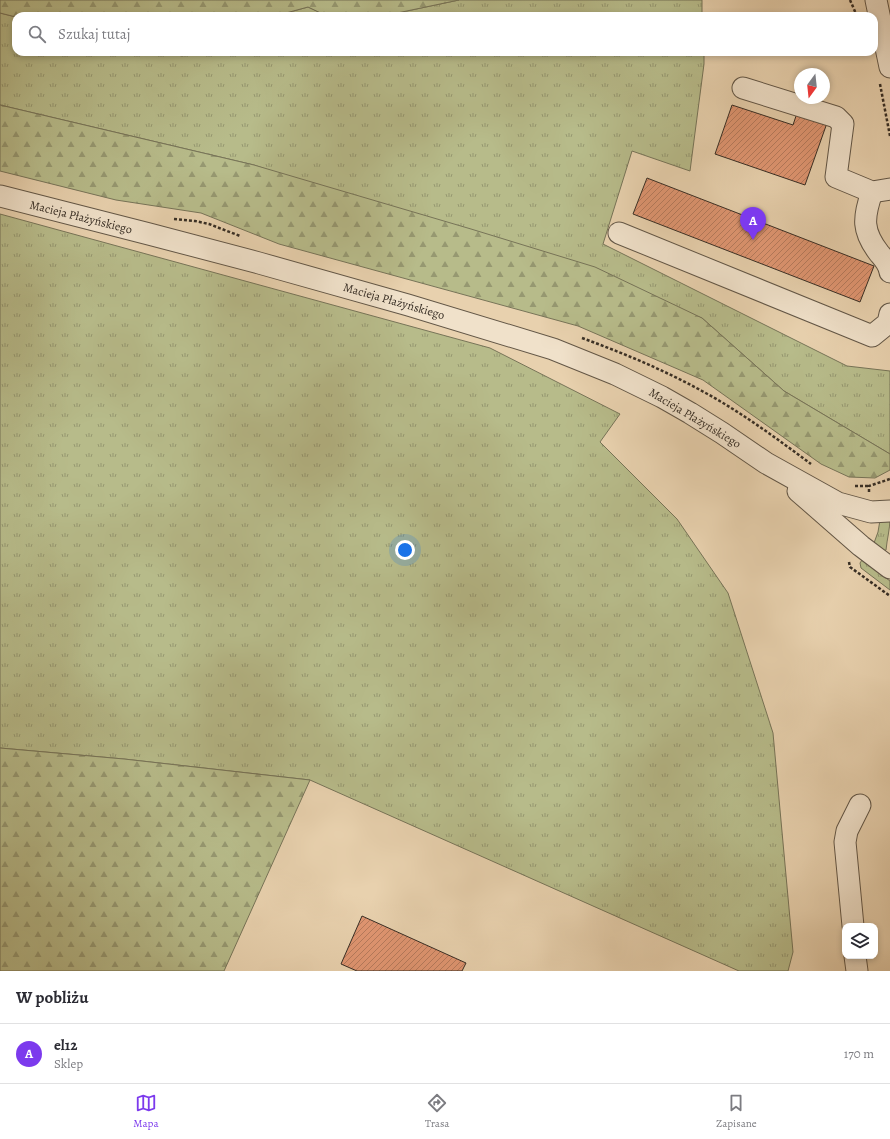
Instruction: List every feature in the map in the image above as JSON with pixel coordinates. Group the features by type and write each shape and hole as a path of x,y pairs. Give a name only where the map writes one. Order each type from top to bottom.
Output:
{"street":[{"path":"876,0 877,12"},
{"path":"878,18 884,72"},
{"path":"743,88 836,117 843,124 836,176 881,190 867,204 864,224 871,243 889,266 890,272"},
{"name":"Macieja Płażyńskiego","path":"0,196 259,263 408,305 553,349 615,374 662,397 722,433 766,463 838,503 872,512 890,512"},
{"path":"619,233 872,336 888,323 890,314"},
{"name":"Macieja Płażyńskiego","path":"766,463 861,546 890,568"},
{"path":"853,923 845,842 847,831 860,805"},
{"path":"855,959 857,971"}],"path":[{"path":"850,0 854,12"},
{"path":"884,72 890,136"},
{"path":"869,498 869,486 890,479"},
{"path":"852,558 849,562 850,567 890,596"}],"green space":[{"path":"0,0 459,0 402,12 319,12 308,7 290,12 12,12 12,16 0,13"},
{"path":"459,0 702,0 702,12 402,12"},
{"path":"308,7 319,12 290,12"},
{"path":"0,13 12,16 12,56 704,56 690,171 632,151 603,244 847,366 890,371 890,454 784,391 702,318 254,165 0,105"},
{"path":"0,105 254,165 595,267 702,318 784,391 890,454 890,470 875,478 849,477 821,464 703,380 578,326 279,244 201,213 116,200 0,171"},
{"path":"0,214 490,348 620,414 600,442 677,519 728,593 773,733 793,952 788,971 739,971 310,780 124,759 0,748"},
{"path":"890,518 886,550 884,551 874,543 880,520"},
{"path":"862,560 890,581 890,590 861,568 860,563"},
{"path":"0,748 124,759 310,780 224,971 0,971"}],"building":[{"path":"732,105 793,125 797,113 827,123 805,185 715,154"},
{"path":"647,178 874,266 860,302 633,214"},
{"path":"362,916 466,963 462,971 357,971 341,964"}],"place":[{"name":"el12","path":"753,240"}]}
